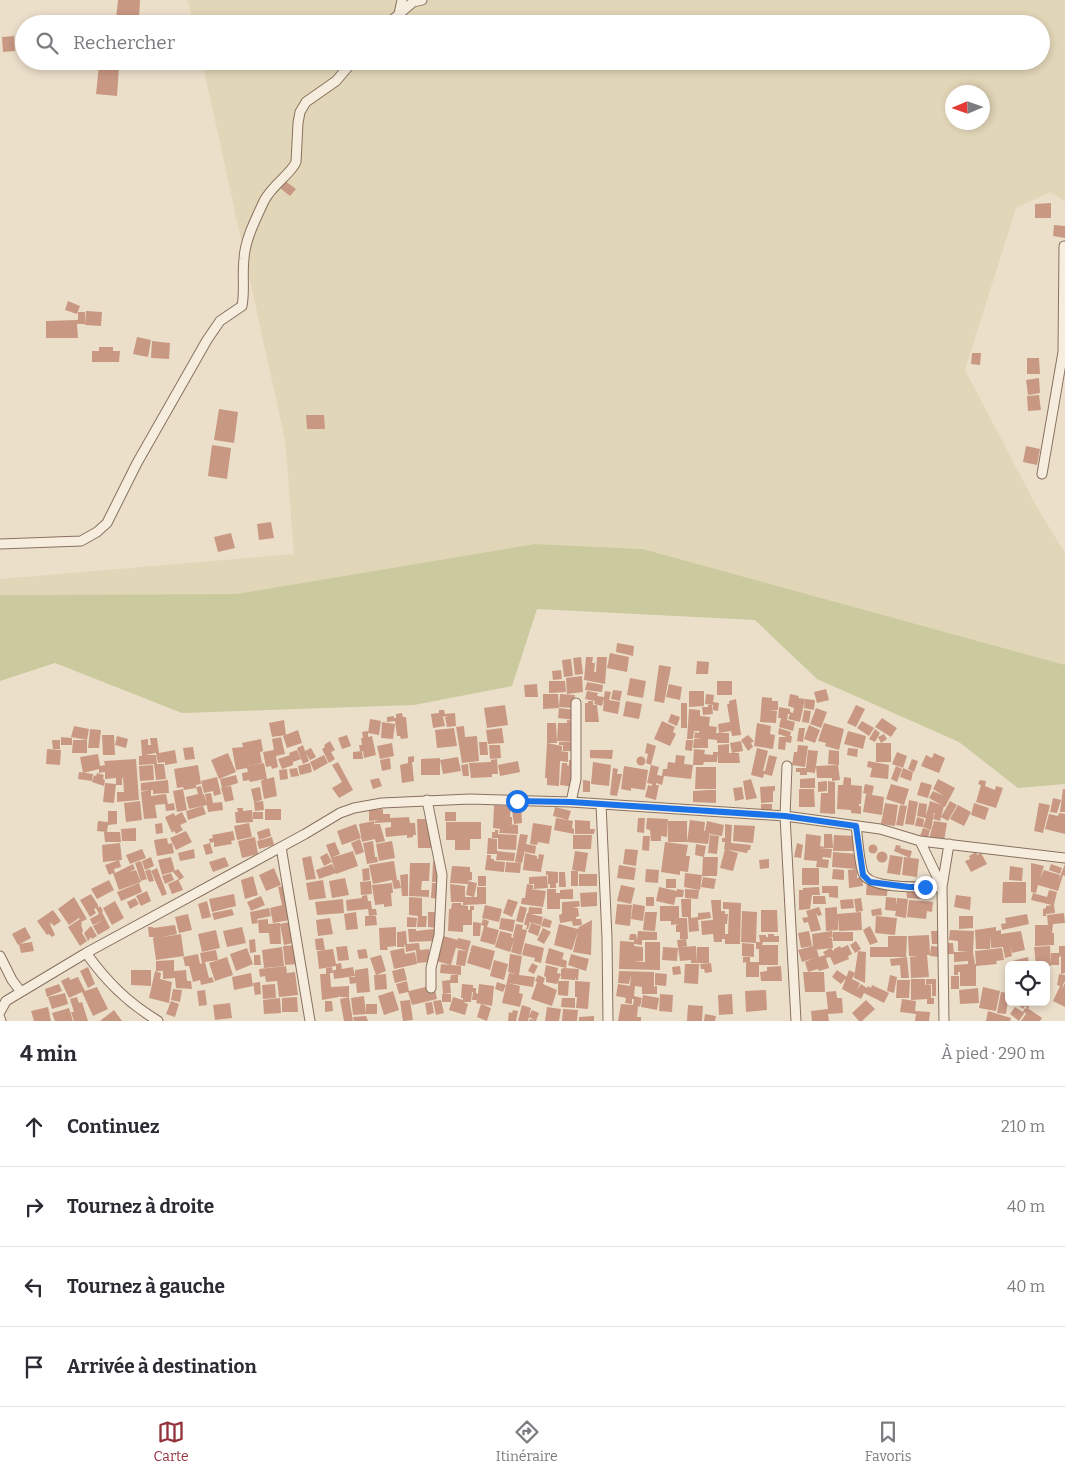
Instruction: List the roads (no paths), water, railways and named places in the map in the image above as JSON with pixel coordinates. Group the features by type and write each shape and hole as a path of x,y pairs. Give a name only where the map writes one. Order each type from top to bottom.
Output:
{"street":[{"path":"399,14 402,0"},
{"path":"399,14 413,2 422,0"},
{"path":"0,544 81,541 97,532 107,523 137,463 207,340 220,321 242,306 244,258 248,239 266,198 274,186 296,162 300,112 306,102 336,81 345,70"},
{"path":"1042,474 1064,352 1064,246"},
{"path":"571,802 576,778 576,703"},
{"path":"786,766 785,816 796,1021"},
{"path":"6,1001 86,953 340,813 382,802 470,799 571,802 785,816 880,829 920,841 1065,858"},
{"path":"427,800 442,875 439,935 431,968 431,988"},
{"path":"600,804 607,938 608,1021"},
{"path":"856,826 863,875 870,882 909,887 942,886"},
{"path":"920,841 942,886"},
{"path":"944,1021 942,886 949,844"},
{"path":"281,847 310,1021"},
{"path":"86,953 104,977 139,1008 158,1021"},
{"path":"0,956 20,992"},
{"path":"0,1012 6,1001 12,980"}]}
